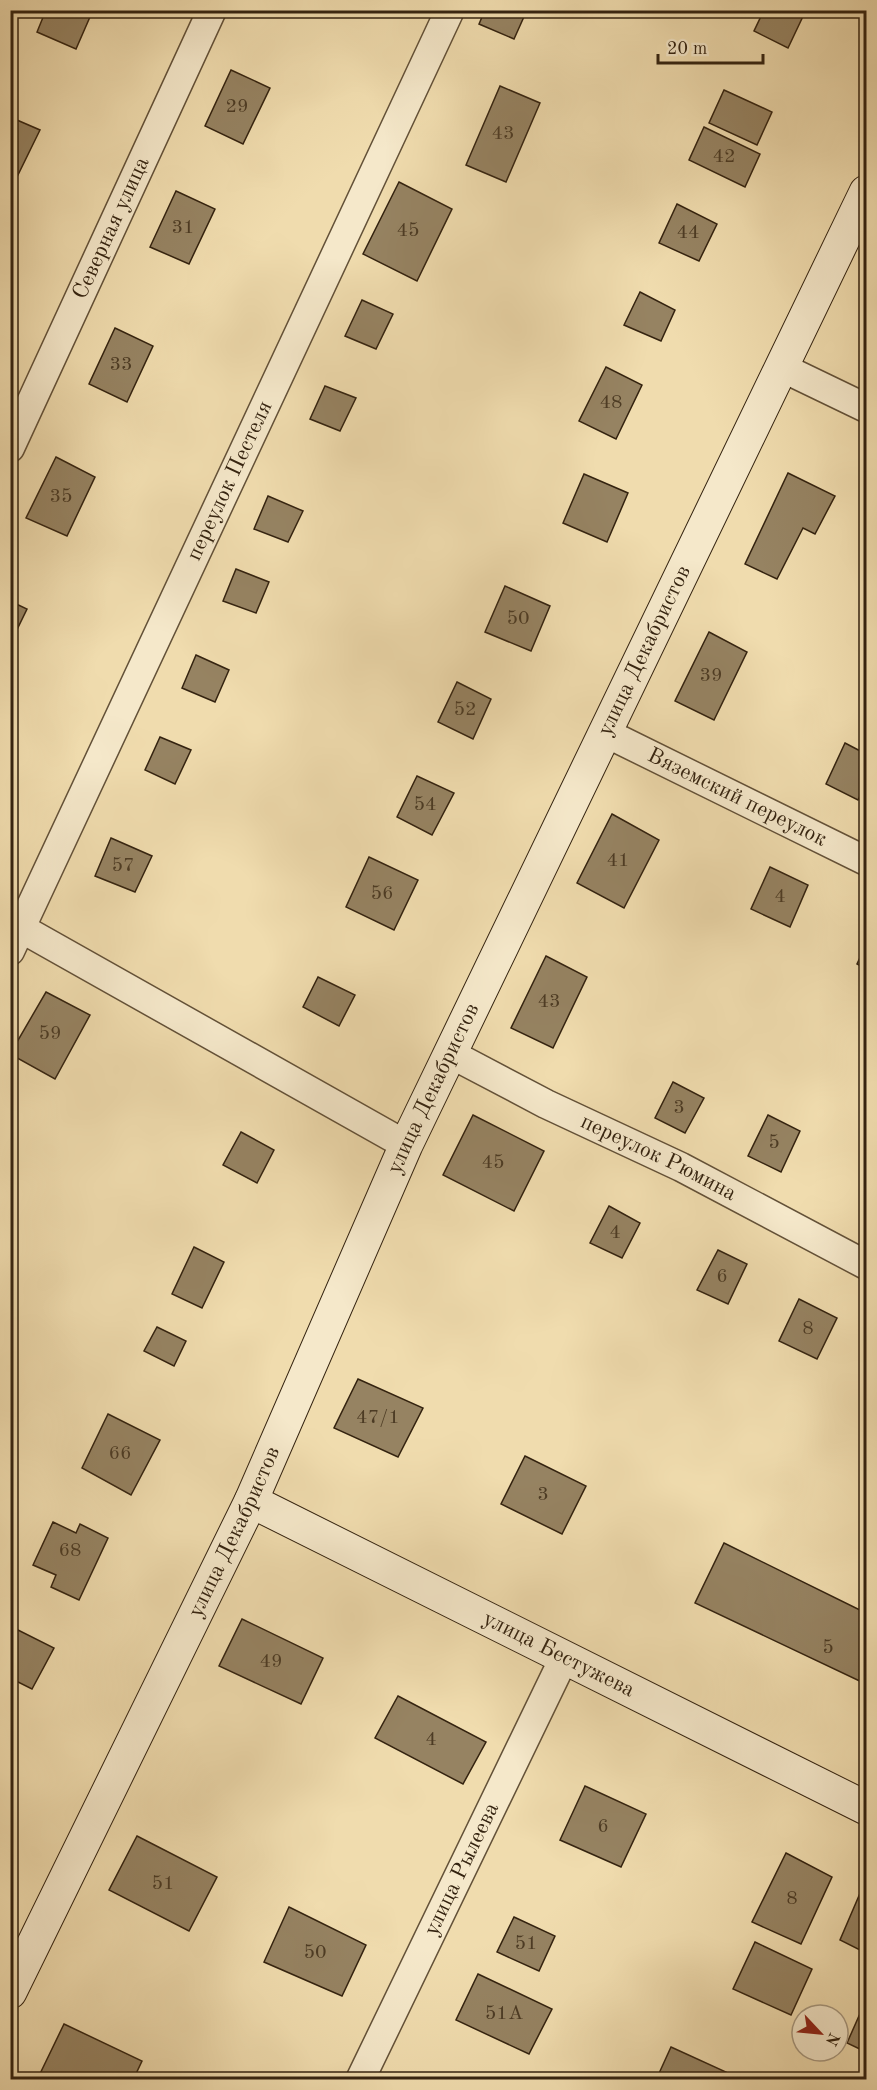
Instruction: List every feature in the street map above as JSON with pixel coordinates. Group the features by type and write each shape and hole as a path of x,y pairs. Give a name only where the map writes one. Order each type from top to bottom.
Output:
{"street":[{"name":"Северная улица","path":"10,448 212,10"},
{"name":"переулок Пестеля","path":"14,933 450,10"},
{"name":"улица Декабристов","path":"10,1992 251,1501 406,1145 867,192"},
{"path":"783,368 867,408"},
{"name":"Вяземский переулок","path":"606,733 867,861"},
{"path":"14,933 406,1145"},
{"name":"переулок Рюмина","path":"452,1054 546,1104 681,1167 867,1265"},
{"name":"улица Бестужева","path":"251,1501 867,1808"},
{"name":"улица Рылеева","path":"360,2079 564,1658"}],"building":[{"path":"46,10 93,10 76,49 37,32"},
{"path":"485,10 527,10 514,39 479,24"},
{"path":"764,10 806,10 788,48 754,31"},
{"path":"231,70 270,88 243,144 205,126"},
{"path":"500,86 540,103 506,182 466,165"},
{"path":"724,90 772,112 757,145 709,123"},
{"path":"10,117 40,130 13,185 10,184"},
{"path":"704,127 760,154 745,187 689,160"},
{"path":"399,182 452,209 417,281 363,254"},
{"path":"176,191 215,209 189,264 150,247"},
{"path":"677,204 717,224 699,261 659,243"},
{"path":"640,292 675,310 661,341 624,325"},
{"path":"362,300 393,314 376,349 345,336"},
{"path":"115,328 153,346 127,402 89,384"},
{"path":"606,367 642,385 616,439 579,421"},
{"path":"325,386 356,398 340,431 310,419"},
{"path":"56,457 95,477 67,536 26,518"},
{"path":"788,473 835,496 815,534 803,528 777,579 745,564"},
{"path":"584,474 628,493 607,542 563,523"},
{"path":"268,496 303,511 288,542 254,529"},
{"path":"236,569 269,582 256,613 223,601"},
{"path":"505,586 550,606 531,651 485,632"},
{"path":"10,601 27,609 10,644"},
{"path":"709,632 747,652 714,720 675,701"},
{"path":"196,655 229,670 215,702 182,688"},
{"path":"457,682 491,699 473,739 438,722"},
{"path":"160,737 191,750 175,784 145,770"},
{"path":"845,743 866,754 866,783 858,800 826,784"},
{"path":"417,776 454,793 432,835 397,817"},
{"path":"612,814 659,840 624,908 577,883"},
{"path":"111,838 152,856 135,892 95,876"},
{"path":"369,857 418,880 394,930 346,907"},
{"path":"770,867 808,885 790,927 751,909"},
{"path":"866,945 866,969 857,964"},
{"path":"546,956 587,977 553,1048 511,1028"},
{"path":"318,977 355,995 339,1026 303,1007"},
{"path":"46,992 90,1015 55,1079 10,1054"},
{"path":"673,1082 704,1098 685,1133 655,1118"},
{"path":"473,1115 544,1151 514,1211 443,1175"},
{"path":"768,1115 800,1131 781,1172 748,1156"},
{"path":"10,1123 17,1126 10,1140"},
{"path":"241,1132 274,1150 257,1183 223,1165"},
{"path":"609,1206 640,1223 622,1258 590,1243"},
{"path":"194,1247 224,1262 202,1308 172,1294"},
{"path":"718,1250 747,1264 728,1304 697,1290"},
{"path":"799,1299 837,1318 817,1359 779,1341"},
{"path":"157,1327 186,1341 174,1366 144,1351"},
{"path":"358,1379 423,1408 398,1457 334,1428"},
{"path":"108,1414 160,1440 131,1495 82,1468"},
{"path":"525,1456 586,1486 562,1534 501,1504"},
{"path":"53,1522 76,1533 80,1524 108,1538 79,1600 51,1587 56,1575 33,1565"},
{"path":"724,1543 866,1613 866,1684 695,1603"},
{"path":"242,1619 323,1658 301,1704 219,1666"},
{"path":"10,1626 54,1648 32,1689 10,1678"},
{"path":"398,1696 486,1742 463,1784 375,1738"},
{"path":"585,1786 646,1814 621,1867 560,1840"},
{"path":"137,1836 217,1877 189,1931 109,1890"},
{"path":"786,1853 832,1877 801,1944 752,1922"},
{"path":"864,1884 866,1885 866,1953 840,1940"},
{"path":"289,1907 366,1945 342,1996 264,1962"},
{"path":"514,1917 555,1936 539,1971 497,1952"},
{"path":"755,1942 812,1969 796,2003 790,2003 790,2015 733,1989"},
{"path":"478,1974 552,2009 529,2054 456,2020"},
{"path":"866,2000 866,2052 850,2044 850,2036"},
{"path":"64,2024 142,2061 133,2080 37,2080"},
{"path":"671,2047 726,2072 722,2080 656,2080"}]}
